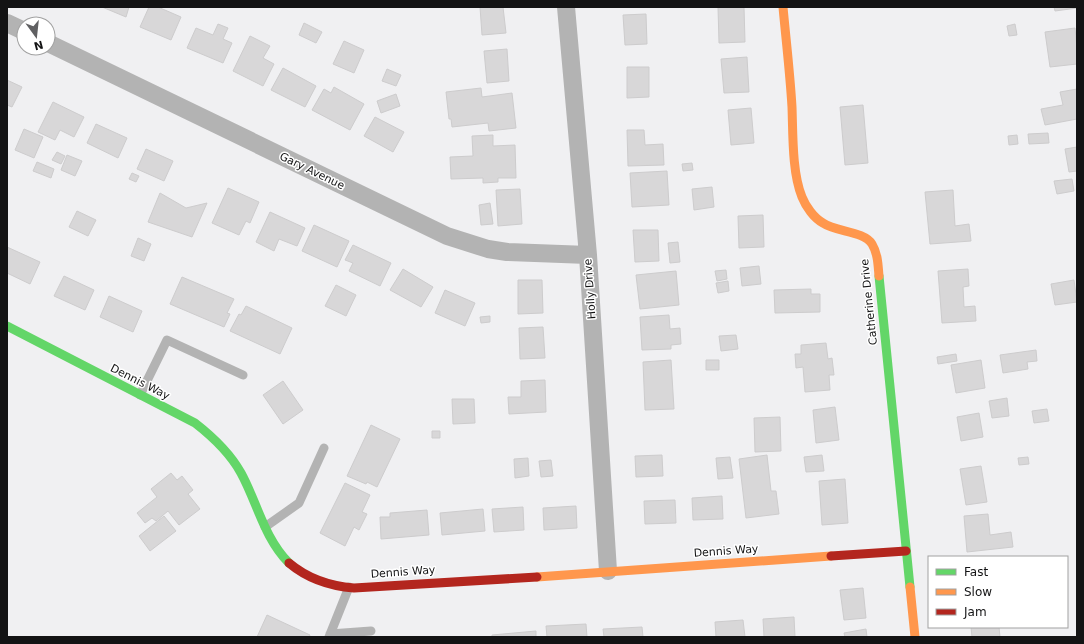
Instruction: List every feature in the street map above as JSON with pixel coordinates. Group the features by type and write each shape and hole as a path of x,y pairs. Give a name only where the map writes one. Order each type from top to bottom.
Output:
{"street":[{"name":"Holly Drive","path":"566,7 588,255 608,571"},
{"name":"Catherine Drive","path":"783,7 790,74 795,164 802,197 809,210 822,223 833,228 867,238 872,244 877,256 916,637"},
{"name":"Gary Avenue","path":"56,47 446,236 488,249 507,252 588,255"},
{"name":"Dennis Way","path":"7,326 194,423 219,443 229,454 241,474 265,527 283,555 298,570 316,580 336,586 349,587 532,578 608,571 906,551"}],"lane":[{"path":"140,395 167,340 243,375"},
{"path":"265,527 299,503 324,448"},
{"path":"349,587 329,635 371,631"}],"building":[{"path":"102,7 129,7 126,17"},
{"path":"149,7 158,7 181,17 171,40 140,27"},
{"path":"480,7 503,7 506,33 482,35"},
{"path":"718,7 744,7 745,42 719,43"},
{"path":"1054,7 1077,7 1077,8 1055,11"},
{"path":"646,14 647,44 625,45 623,15"},
{"path":"304,23 322,32 316,43 299,35"},
{"path":"218,24 228,28 223,39 232,43 223,63 187,48 196,28 213,35"},
{"path":"1015,24 1017,35 1009,36 1007,26"},
{"path":"1075,28 1077,64 1050,67 1045,32"},
{"path":"250,36 270,46 263,58 274,64 263,86 233,71"},
{"path":"344,41 364,50 354,73 333,64"},
{"path":"507,49 509,81 487,83 484,51"},
{"path":"747,57 749,92 724,93 721,59"},
{"path":"627,67 649,67 649,97 627,98"},
{"path":"283,68 316,86 305,107 271,90"},
{"path":"387,69 401,75 396,86 382,81"},
{"path":"7,80 22,87 12,107 7,105"},
{"path":"334,87 364,104 350,130 312,110 324,89 331,93"},
{"path":"481,88 482,97 512,93 516,128 489,131 488,123 452,127 451,119 449,119 446,92"},
{"path":"1077,89 1077,119 1045,125 1041,109 1063,105 1060,92"},
{"path":"396,94 400,106 381,113 377,101"},
{"path":"53,102 84,117 74,137 60,130 55,140 38,132"},
{"path":"863,105 868,163 845,165 840,107"},
{"path":"751,108 754,143 731,145 728,110"},
{"path":"375,117 404,132 393,152 364,136"},
{"path":"96,124 127,138 118,158 87,143"},
{"path":"24,129 43,137 34,158 15,150"},
{"path":"627,130 644,130 645,145 663,144 664,165 628,166"},
{"path":"1048,133 1049,143 1029,144 1028,134"},
{"path":"493,135 493,146 515,145 516,178 498,178 498,182 483,183 483,178 451,179 450,157 473,156 472,136"},
{"path":"1017,135 1018,144 1009,145 1008,136"},
{"path":"1077,147 1077,171 1069,172 1065,149"},
{"path":"146,149 173,161 164,181 137,169"},
{"path":"57,152 65,156 61,164 52,160"},
{"path":"67,155 82,161 75,176 61,170"},
{"path":"37,162 54,169 51,178 33,171"},
{"path":"692,163 693,170 683,171 682,164"},
{"path":"667,171 669,205 632,207 630,173"},
{"path":"132,173 139,176 136,182 129,179"},
{"path":"1072,179 1074,191 1057,194 1054,181"},
{"path":"712,187 714,207 694,210 692,189"},
{"path":"228,188 259,202 250,223 246,221 239,235 212,223"},
{"path":"520,189 522,224 498,226 496,190"},
{"path":"953,190 955,226 969,224 971,241 930,244 925,192"},
{"path":"160,193 186,208 207,203 192,237 148,222"},
{"path":"490,203 493,224 481,225 479,205"},
{"path":"77,211 96,220 88,236 69,227"},
{"path":"270,212 305,228 297,246 279,239 274,251 256,242"},
{"path":"763,215 764,247 739,248 738,216"},
{"path":"314,225 349,241 337,267 302,251"},
{"path":"633,230 658,230 659,261 635,262"},
{"path":"138,238 151,244 144,261 131,256"},
{"path":"678,242 680,262 670,263 668,243"},
{"path":"353,245 391,263 380,286 349,271 353,263 345,260"},
{"path":"7,247 40,262 30,284 7,273"},
{"path":"759,266 761,284 742,286 740,268"},
{"path":"403,269 433,287 421,307 390,290"},
{"path":"968,269 969,286 963,287 964,307 975,306 976,321 942,323 938,271"},
{"path":"726,270 727,279 717,281 715,271"},
{"path":"676,271 679,305 640,309 636,275"},
{"path":"64,276 94,290 85,310 54,296"},
{"path":"182,277 234,299 227,313 230,314 224,327 170,304"},
{"path":"518,280 542,280 543,313 518,314"},
{"path":"1074,280 1077,302 1055,305 1051,284"},
{"path":"728,281 729,291 718,293 716,283"},
{"path":"336,285 356,295 346,316 325,306"},
{"path":"811,289 811,294 820,294 820,312 775,313 774,290"},
{"path":"445,290 475,303 465,326 435,313"},
{"path":"109,296 142,311 133,332 100,317"},
{"path":"246,306 292,328 280,354 230,331 239,314 241,315"},
{"path":"669,315 670,329 680,328 681,344 671,345 671,349 642,350 640,317"},
{"path":"490,316 490,322 481,323 480,317"},
{"path":"543,327 545,358 520,359 519,328"},
{"path":"736,335 738,349 721,351 719,336"},
{"path":"826,343 828,359 832,358 834,375 829,375 830,390 805,392 803,367 796,368 795,354 801,354 801,345"},
{"path":"1036,350 1037,361 1027,362 1028,369 1003,373 1000,355"},
{"path":"956,354 957,361 938,364 937,357"},
{"path":"671,360 674,409 645,410 643,362"},
{"path":"706,360 719,360 719,370 706,370"},
{"path":"981,360 985,388 956,393 951,365"},
{"path":"545,380 546,412 509,414 508,397 521,397 521,381"},
{"path":"283,381 303,410 283,424 263,395"},
{"path":"1007,398 1009,416 992,418 989,401"},
{"path":"452,399 474,399 475,423 453,424"},
{"path":"835,407 839,440 816,443 813,410"},
{"path":"1047,409 1049,421 1034,423 1032,411"},
{"path":"979,413 983,437 961,441 957,417"},
{"path":"780,417 781,451 755,452 754,418"},
{"path":"371,425 400,439 377,487 367,482 366,484 347,476"},
{"path":"432,431 440,431 440,438 432,438"},
{"path":"662,455 663,476 636,477 635,456"},
{"path":"767,455 771,491 776,491 779,514 746,518 739,459"},
{"path":"822,455 824,471 806,472 804,457"},
{"path":"730,457 733,478 718,479 716,458"},
{"path":"1028,457 1029,464 1019,465 1018,458"},
{"path":"528,458 529,476 515,478 514,459"},
{"path":"551,460 553,476 541,477 539,461"},
{"path":"981,466 987,502 966,505 960,469"},
{"path":"171,473 177,480 182,476 193,490 188,494 200,509 179,525 168,511 156,521 152,518 145,523 137,513 157,497 151,489"},
{"path":"845,479 848,523 822,525 819,481"},
{"path":"345,483 370,495 362,512 367,514 359,530 354,527 345,546 320,533"},
{"path":"722,496 723,519 693,520 692,498"},
{"path":"675,500 676,523 645,524 644,501"},
{"path":"576,506 577,528 544,530 543,508"},
{"path":"523,507 524,530 494,532 492,509"},
{"path":"483,509 485,531 442,535 440,513"},
{"path":"427,510 429,535 381,539 380,517 390,517 390,513"},
{"path":"988,514 990,535 1011,532 1013,547 967,552 964,516"},
{"path":"164,516 176,531 150,551 139,536"},
{"path":"863,588 866,618 844,620 840,590"},
{"path":"267,615 310,635 309,637 257,637"},
{"path":"794,617 795,637 764,637 763,619"},
{"path":"743,620 745,637 716,637 715,622"},
{"path":"586,624 587,637 547,637 546,626"},
{"path":"642,627 643,637 604,637 603,629"},
{"path":"971,628 999,628 1000,637 972,637"},
{"path":"866,629 867,637 845,637 844,633"},
{"path":"536,631 536,637 492,637 492,635"}],"traffic: fast":[{"path":"879,276 910,587"},
{"path":"7,326 202,428 221,446 237,466 247,484 267,531 280,553 289,563"}],"traffic: slow":[{"path":"783,7 792,107 796,177 802,197 811,212 820,221 829,226 863,236 872,244 877,260 879,276"},
{"path":"537,577 831,556"},
{"path":"910,587 915,637"}],"traffic: jam":[{"path":"831,556 906,551"},
{"path":"289,563 296,569 319,581 336,586 354,588 537,577"}]}
